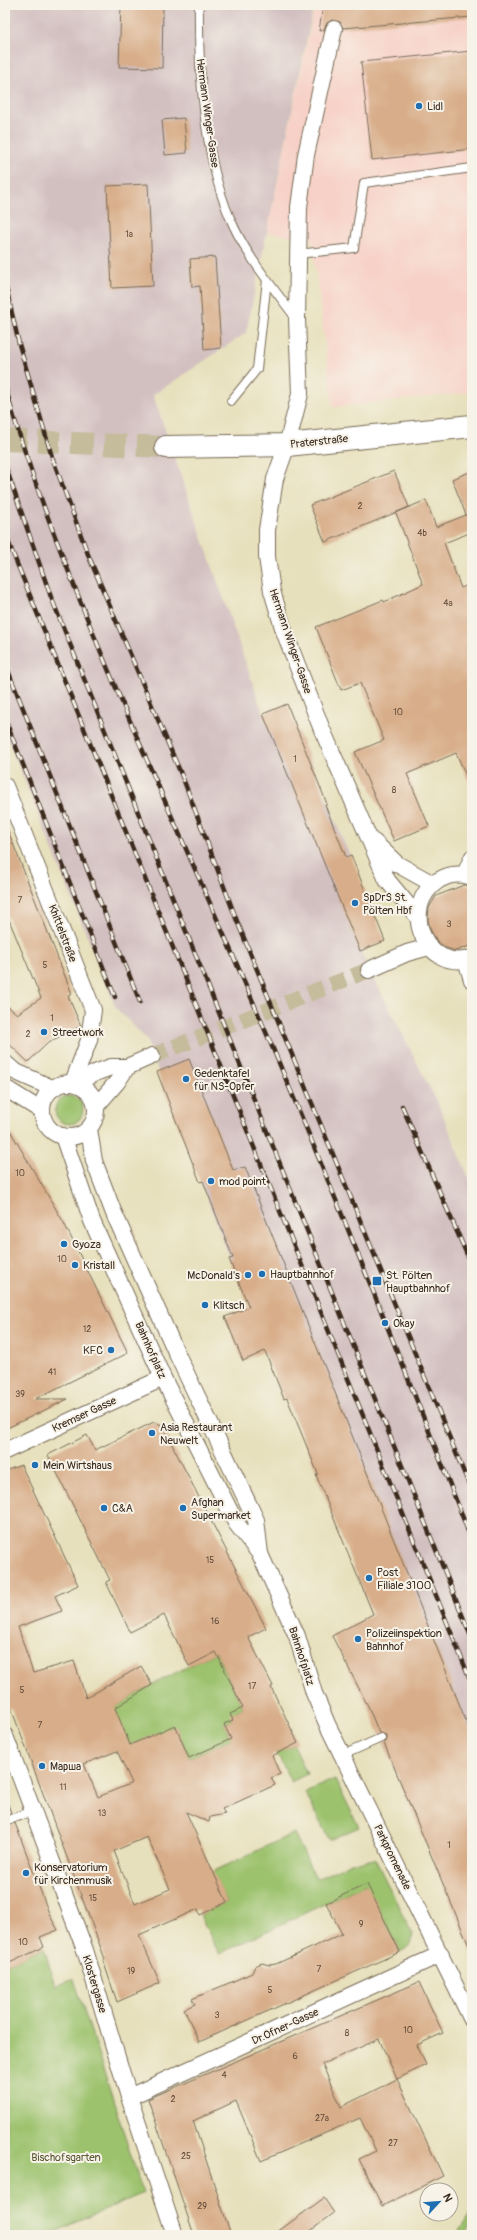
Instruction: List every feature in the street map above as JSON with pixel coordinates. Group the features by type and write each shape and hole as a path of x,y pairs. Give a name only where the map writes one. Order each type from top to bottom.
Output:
{"main road":[{"name":"Praterstraße","path":"166,448 287,445 472,426"}],"street":[{"name":"Hermann Winger-Gasse","path":"334,29 306,155 299,207 297,319 300,394 287,445 275,479 267,530 267,557 272,591 284,630 322,727 387,880 417,916"},
{"name":"Khittelstraße","path":"5,786 93,1010 89,1040 75,1083"},
{"name":"Hermann Winger-Gasse","path":"369,837 397,864 433,884"},
{"path":"472,858 468,876 454,875 433,884 419,904 417,916 420,932 429,947 440,955 452,960 469,959 472,980"},
{"path":"369,970 407,953 429,947"},
{"path":"127,1066 117,1082 97,1105 95,1119 89,1129 82,1135 72,1137 63,1136 48,1127 42,1111 42,1102 52,1088 62,1083 75,1083 111,1067 127,1066 152,1056"},
{"path":"5,1063 14,1071 52,1088"},
{"path":"75,1083 91,1093 97,1105"},
{"path":"5,1088 42,1111"},
{"name":"Bahnhofplatz","path":"89,1129 94,1161 113,1210 181,1364 256,1520 260,1554"},
{"name":"Bahnhofplatz","path":"63,1136 92,1221 164,1378 236,1523 260,1554 297,1636 314,1693"},
{"name":"Kremser Gasse","path":"5,1451 164,1378"},
{"name":"Parkpromenade","path":"314,1693 472,2020"},
{"name":"Klostergasse","path":"5,1736 85,1950 129,2097 175,2235"},
{"name":"Dr.Ofner-Gasse","path":"129,2097 441,1954"}],"lane":[{"name":"Hermann Winger-Gasse","path":"199,5 199,41 205,113 217,181 230,218 250,256 297,319"},
{"path":"297,254 354,248 364,183 472,168"},
{"path":"231,401 257,369 267,280"},
{"path":"343,1755 382,1738"},
{"path":"5,1821 33,1811"}],"shaded area":[{"path":"5,5 314,5 246,333 153,395 263,713 287,704 385,941 360,951 439,1106 472,1185 472,1953 368,1706 332,1636 373,1614 316,1475 318,1474 287,1399 284,1399 265,1352 262,1352 245,1308 249,1307 146,1039 116,1008 5,732"},
{"path":"315,5 472,5 472,392 333,407 312,240 267,232"}],"green space":[{"path":"69,1096 79,1100 83,1110 79,1120 69,1124 59,1120 55,1110 59,1100"},
{"path":"216,1652 243,1708 231,1714 233,1720 224,1724 229,1735 253,1729 189,1758 175,1726 130,1745 74,1733 152,1685"},
{"path":"294,1745 307,1774 291,1782 277,1753"},
{"path":"335,1779 359,1827 329,1840 305,1792"},
{"path":"294,1833 316,1879 351,1863 375,1859 412,1933 410,1946 400,1952 366,1884 219,1954 200,1915 227,1902 212,1872"},
{"name":"Bischofsgarten","path":"44,1947 55,1986 74,1979 143,2193 48,2235 5,2235 5,1965"},
{"path":"472,2212 472,2219 466,2235 456,2235"}],"building":[{"path":"121,5 163,5 162,68 119,67"},
{"path":"323,5 472,5 472,17 343,28 340,22 332,20 327,23 324,30 319,31"},
{"name":"Lidl","path":"472,51 472,149 372,160 361,62"},
{"path":"184,118 187,153 165,155 162,120"},
{"path":"148,184 153,286 112,288 107,186"},
{"path":"215,257 221,348 204,350 200,286 192,287 190,259"},
{"path":"394,471 409,507 325,542 310,505"},
{"path":"472,471 472,532 444,543 461,588 472,583 472,789 456,753 407,774 429,826 394,841 355,752 384,740 360,683 341,690 316,627 383,600 384,602 423,584 396,513 426,500 436,527 466,515 452,479"},
{"path":"287,704 327,804 325,805 346,857 351,855 385,941 360,951 263,714"},
{"path":"5,823 72,994 68,996 81,1026 49,1042 28,1062 5,1040 5,1004 17,1014 41,998 5,910"},
{"path":"464,885 472,886 472,945 456,951 446,948 437,941 431,931 428,920 429,908 436,896"},
{"path":"189,1059 233,1170 245,1167 472,1736 472,1953 384,1743 386,1735 379,1733 368,1706 332,1636 373,1614 316,1475 318,1474 287,1398 284,1399 265,1351 243,1361 225,1317 249,1307 229,1259 233,1258 203,1181 200,1182 157,1072"},
{"path":"5,1122 64,1223 128,1353 35,1399 68,1399 5,1429"},
{"path":"154,1422 162,1425 266,1628 248,1637 273,1686 271,1687 298,1743 272,1756 280,1774 271,1778 275,1785 222,1809 225,1814 210,1817 209,1822 186,1812 227,1902 200,1915 198,1909 139,1935 160,1983 117,2002 103,1960 105,1959 11,1708 5,1710 5,1471 21,1465 78,1585 55,1596 62,1611 18,1627 33,1673 74,1661 86,1698 141,1666 152,1685 115,1708 130,1745 175,1725 189,1758 231,1739 224,1724 233,1720 230,1714 243,1708 216,1652 189,1666 164,1615 130,1632 106,1582 110,1580 48,1455 87,1435 95,1450","holes":["117,1751 132,1783 98,1797 84,1764","147,1837 170,1889 135,1904 114,1851"]},
{"path":"5,1801 7,1801 11,1813 5,1815"},
{"path":"15,1823 50,1916 58,1930 40,1937 44,1947 5,1965 5,1826"},
{"path":"367,1884 400,1952 199,2042 184,2009 195,2004 192,1999 252,1973 255,1966 262,1963 269,1965 276,1964 342,1934 326,1903"},
{"path":"419,1982 443,2033 417,2045 426,2065 397,2079 443,2176 431,2182 419,2182 419,2188 382,2206 359,2159 376,2151 360,2118 261,2161 236,2101 193,2121 231,2235 194,2235 148,2099","holes":["379,2039 397,2079 341,2107 322,2064"]},
{"path":"324,2198 334,2213 305,2235 273,2235"}],"tunnel":[{"path":"5,440 166,447"},
{"path":"152,1056 369,970"}],"railway":[{"path":"5,283 19,344 52,457 89,557 184,781 237,921 472,1492"},
{"path":"5,386 34,478 107,668 291,1092 383,1316 472,1541"},
{"path":"5,465 51,597 472,1639"},
{"path":"5,534 472,1684"},
{"path":"5,663 140,1002"},
{"path":"5,719 115,997"},
{"path":"402,1106 472,1266"}],"place":[{"name":"Lidl","path":"419,106"},
{"name":"SpDrS St. Pölten Hbf","path":"355,903"},
{"name":"Streetwork","path":"44,1032"},
{"name":"Gedenktafel für NS-Opfer","path":"186,1079"},
{"name":"mod point","path":"211,1181"},
{"name":"Gyoza","path":"64,1244"},
{"name":"Kristall","path":"75,1265"},
{"name":"Hauptbahnhof","path":"262,1274"},
{"name":"McDonald's","path":"248,1275"},
{"name":"St. Pölten Hauptbahnhof","path":"377,1281"},
{"name":"Klitsch","path":"205,1305"},
{"name":"Okay","path":"385,1323"},
{"name":"KFC","path":"111,1350"},
{"name":"Asia Restaurant Neuwelt","path":"152,1433"},
{"name":"Mein Wirtshaus","path":"35,1465"},
{"name":"C&A","path":"104,1508"},
{"name":"Afghan Supermarket","path":"183,1508"},
{"name":"Post Filiale 3100","path":"369,1578"},
{"name":"Polizeiinspektion Bahnhof","path":"358,1639"},
{"name":"Марша","path":"42,1766"},
{"name":"Konservatorium für Kirchenmusik","path":"26,1873"}]}
